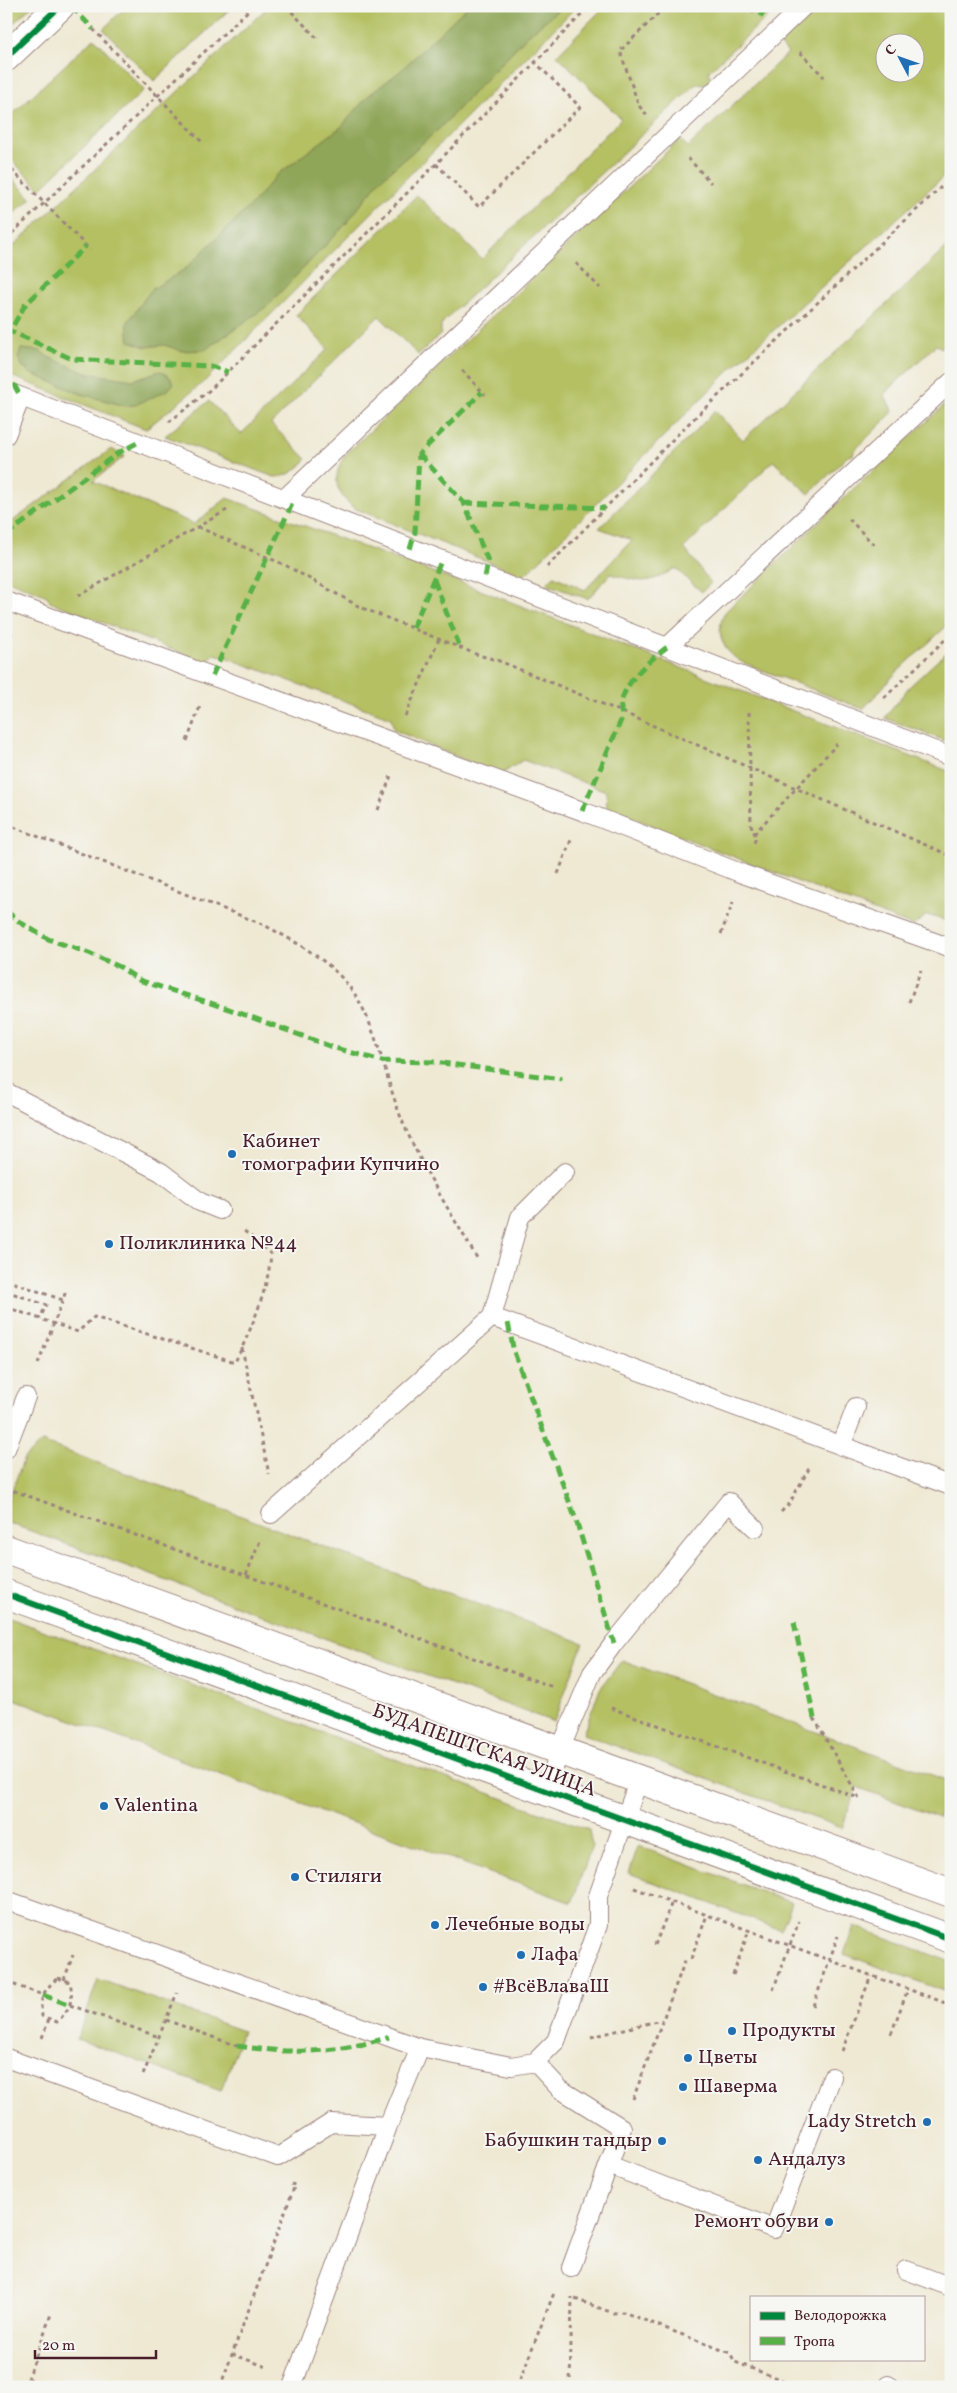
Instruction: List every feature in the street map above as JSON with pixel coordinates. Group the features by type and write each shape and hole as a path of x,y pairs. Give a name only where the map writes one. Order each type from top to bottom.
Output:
{"street":[{"path":"6,57 60,6"},
{"name":"БУДАПЕШТСКАЯ УЛИЦА","path":"6,1549 951,1893"},
{"name":"БУДАПЕШТСКАЯ УЛИЦА","path":"6,1594 951,1939"}],"lane":[{"path":"284,499 804,6"},
{"path":"667,648 951,382"},
{"path":"6,435 14,394 522,593 951,757"},
{"path":"6,601 582,811 743,874 951,948"},
{"path":"6,1092 161,1172 200,1202 220,1210"},
{"path":"271,1514 492,1317 520,1217 565,1172"},
{"path":"492,1317 951,1486"},
{"path":"6,1449 26,1397"},
{"path":"833,1443 856,1407"},
{"path":"546,1791 560,1750 592,1673 614,1643 729,1502 755,1528"},
{"path":"6,1900 420,2048 511,2066 535,2062 556,2041 598,1925 598,1896 639,1779"},
{"path":"294,2383 388,2126 420,2048"},
{"path":"6,2058 278,2157 331,2122 388,2126"},
{"path":"535,2062 560,2089 622,2128 571,2268"},
{"path":"609,2165 774,2229 832,2077"},
{"path":"906,2270 951,2287"}],"path":[{"path":"6,239 253,6"},
{"path":"286,6 316,38"},
{"path":"137,443 155,432 211,389 436,164 590,6"},
{"path":"666,6 620,51 639,106 667,136"},
{"path":"93,29 203,143"},
{"path":"436,164 479,207 580,107 535,62"},
{"path":"6,164 90,250"},
{"path":"522,593 686,426 941,187"},
{"path":"36,611 61,606 198,527 227,510 251,486"},
{"path":"828,497 876,547"},
{"path":"198,527 285,565 360,608 506,663 951,856"},
{"path":"754,834 847,732 861,722 951,634"},
{"path":"187,741 212,676"},
{"path":"743,874 756,837 751,825 749,679"},
{"path":"558,874 582,811"},
{"path":"6,824 262,924 295,941 339,975 358,1000 370,1026 404,1125 433,1182 498,1295"},
{"path":"6,1307 78,1332 94,1317 234,1362 242,1347 269,1274 271,1254 220,1210"},
{"path":"6,1280 63,1300"},
{"path":"38,1364 66,1290"},
{"path":"6,1291 46,1305 40,1320"},
{"path":"242,1347 269,1475 271,1514 246,1576"},
{"path":"755,1528 789,1504 833,1443"},
{"path":"6,1488 859,1798 814,1718"},
{"path":"605,1877 951,2005"},
{"path":"772,1990 811,1888"},
{"path":"655,1945 672,1902"},
{"path":"813,2006 851,1903"},
{"path":"691,1959 708,1915"},
{"path":"733,1975 749,1930"},
{"path":"622,2128 686,1958"},
{"path":"132,2104 188,1965"},
{"path":"853,2020 871,1976"},
{"path":"58,1978 70,1982 73,1997 67,2012 57,2022 42,2016 40,2002 43,1995 46,1987 58,1978"},
{"path":"6,1982 43,1995"},
{"path":"891,2034 908,1989"},
{"path":"70,2005 159,2037"},
{"path":"166,2020 237,2046"},
{"path":"556,2041 573,2042 663,2020"},
{"path":"220,2387 295,2185 286,2182"},
{"path":"570,2387 571,2268"},
{"path":"517,2387 551,2297 571,2268"},
{"path":"572,2297 613,2313 623,2312 730,2353 735,2362 800,2387"},
{"path":"25,2387 51,2314"},
{"path":"232,2354 294,2383"},
{"path":"28,2378 54,2387"},
{"path":"783,2387 785,2381"}],"green space":[{"path":"6,6 32,6 6,30"},
{"path":"127,6 233,6 154,81 103,29"},
{"path":"269,6 577,6 204,382 146,429 6,374 6,253"},
{"path":"468,6 563,6 528,35 439,129 380,180 346,224 266,307 205,350 182,351 164,345 146,347 129,341 127,323 151,290 185,269 253,203 277,175 341,127 368,96 399,72"},
{"path":"605,6 779,6 709,71 711,79 704,85 696,84 444,321 441,326 441,334 418,355 379,316 271,424 307,459 292,472 284,476 274,477 165,436 209,401 241,434 328,349 296,315 417,195 482,259 621,119 557,55"},
{"path":"820,6 951,6 951,170 732,368 524,576 356,509 349,503 339,491 337,484 338,470 346,454 680,139 688,147 788,53 780,44"},
{"path":"94,38 144,90 40,189 6,154 6,120"},
{"path":"6,172 31,198 6,221"},
{"path":"951,243 951,352 936,345 884,394 893,412 854,451 853,455 848,456 809,494 773,461 684,548 711,583 702,592 675,568 657,578 643,581 610,574 588,599 546,584 554,576 585,590 632,540 599,528 715,411 743,440"},
{"path":"21,349 40,351 48,357 86,373 133,380 160,371 168,375 174,383 168,390 135,405 125,406 81,394 30,373 23,367 18,358"},
{"path":"951,399 951,622 896,673 863,709 744,663 731,654 722,641 720,634 722,619 726,611 836,505"},
{"path":"111,449 125,456 93,481 194,524 227,498 436,573 951,772 951,922 927,915 913,926 607,808 606,791 523,760 500,775 394,730 391,718 222,656 214,654 207,663 50,602 47,596 6,579 6,526"},
{"path":"951,648 951,743 885,718 909,687"},
{"path":"42,1442 583,1643 554,1722 6,1522 6,1506 24,1458"},
{"path":"6,1617 589,1830 592,1845 572,1903 6,1696"},
{"path":"622,1660 951,1782 939,1818 857,1787 842,1828 583,1734 600,1689"},
{"path":"638,1846 792,1903 781,1930 629,1873"},
{"path":"854,1926 951,1962 951,1981 947,1992 844,1954"},
{"path":"98,1979 243,2031 221,2091 77,2039"}],"marked path":[{"path":"71,6 93,29"},
{"path":"760,16 770,6"},
{"path":"6,338 25,305 86,246"},
{"path":"6,329 72,359 211,366 228,372"},
{"path":"6,371 21,397"},
{"path":"410,549 415,532 419,454 482,392"},
{"path":"6,535 118,453 137,443"},
{"path":"419,454 464,503 488,561 485,578"},
{"path":"212,676 293,502"},
{"path":"464,503 605,508"},
{"path":"413,628 441,561"},
{"path":"434,580 460,648"},
{"path":"582,811 622,718 621,704 628,685 640,671 667,647"},
{"path":"6,911 21,923 48,939 89,953 120,967 139,980 229,1009 335,1048 382,1061 434,1062 562,1079"},
{"path":"508,1323 514,1352 576,1520 614,1643"},
{"path":"794,1622 814,1718"},
{"path":"43,1995 70,2005"},
{"path":"237,2046 257,2049 313,2051 350,2047 389,2037"}],"cycle path":[{"path":"6,57 60,6"},
{"path":"6,1594 951,1939"}],"place":[{"name":"Кабинет томографии Купчино","path":"232,1154"},
{"name":"Поликлиника №44","path":"109,1244"},
{"name":"Valentina","path":"104,1806"},
{"name":"Стиляги","path":"295,1877"},
{"name":"Лечебные воды","path":"435,1925"},
{"name":"Лафа","path":"521,1955"},
{"name":"#ВсёВлаваШ","path":"483,1987"},
{"name":"Продукты","path":"732,2031"},
{"name":"Цветы","path":"688,2058"},
{"name":"Шаверма","path":"683,2087"},
{"name":"Lady Stretch","path":"927,2122"},
{"name":"Бабушкин тандыр","path":"662,2141"},
{"name":"Андалуз","path":"758,2160"},
{"name":"Ремонт обуви","path":"829,2222"}]}
